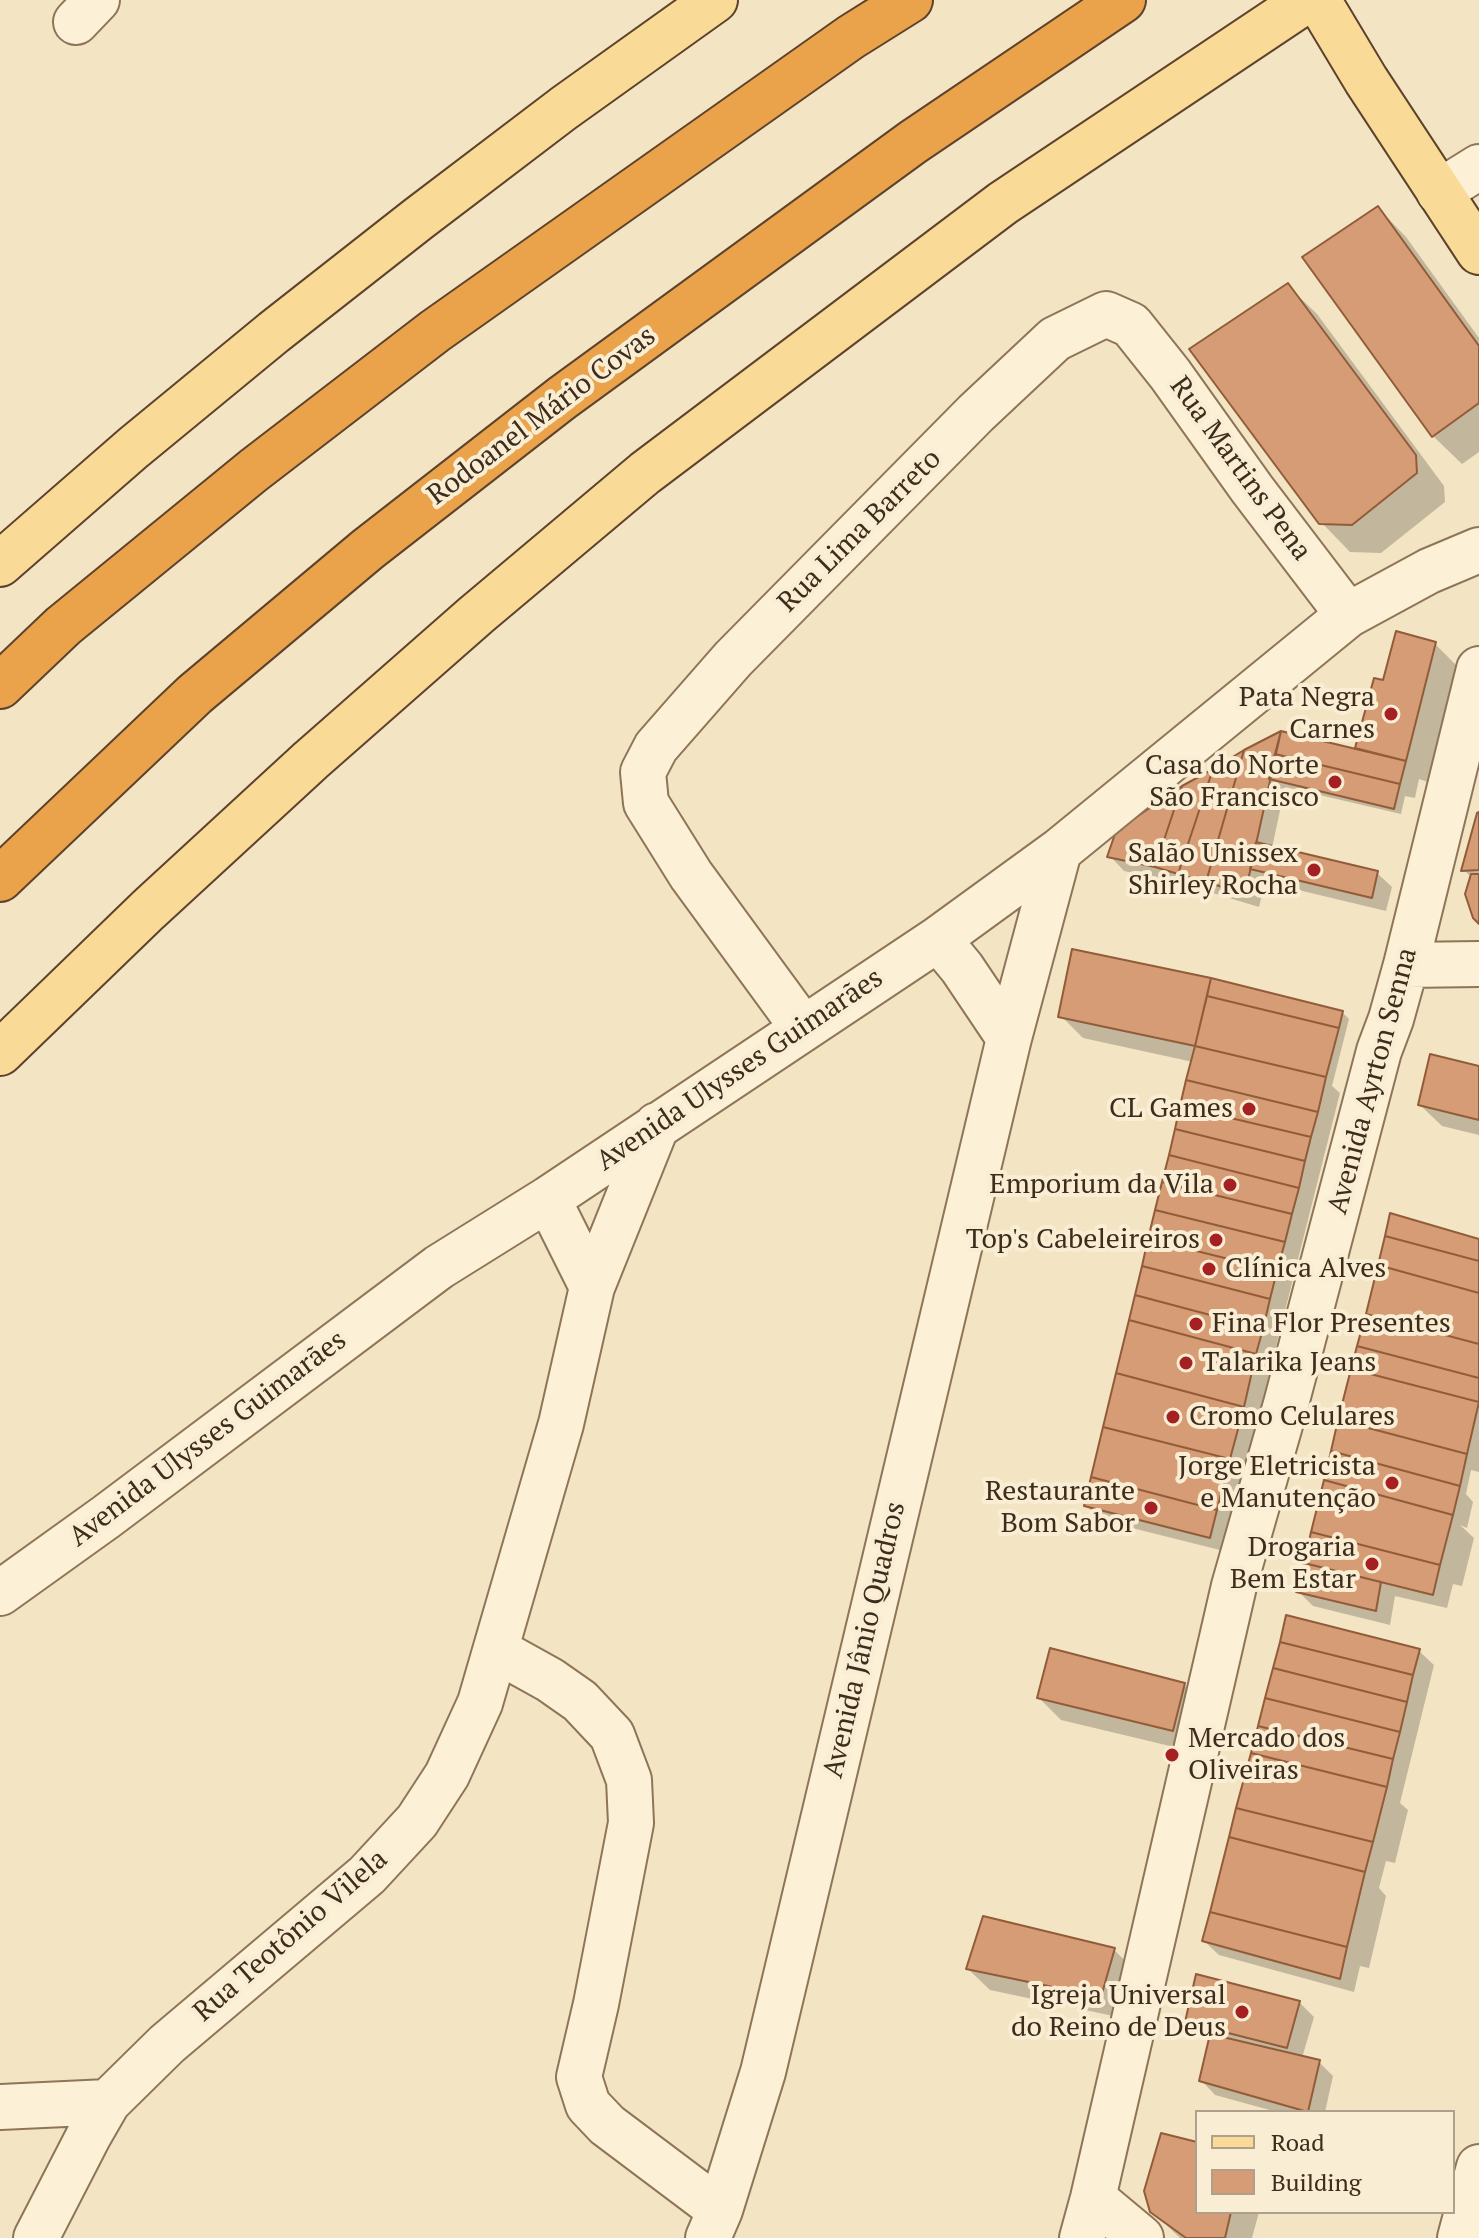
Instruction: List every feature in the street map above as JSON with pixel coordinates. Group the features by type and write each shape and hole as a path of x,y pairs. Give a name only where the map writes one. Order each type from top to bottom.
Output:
{"highway":[{"path":"0,686 63,626 182,528 435,331 851,37 910,0"},
{"name":"Rodoanel Mário Covas","path":"0,879 195,694 368,549 562,398 900,151 1123,0"}],"main road":[{"path":"0,564 133,448 370,256 564,108 715,0"},
{"path":"0,1053 148,910 311,760 464,625 645,473 1003,203 1307,0"},
{"path":"1318,0 1366,80 1479,252"}],"street":[{"path":"1439,192 1479,167"},
{"name":"Rua Lima Barreto","path":"803,1028 691,875 646,803 643,772 656,747 733,659 976,413 1055,339 1106,314 1131,325"},
{"name":"Rua Martins Pena","path":"1131,325 1348,615"},
{"name":"Avenida Ulysses Guimarães","path":"0,1593 439,1267 548,1199 938,939 1059,851 1348,615 1429,571 1479,550"},
{"name":"Avenida Ayrton Senna","path":"1087,2218 1234,1586 1286,1404 1379,1051 1406,965 1479,669"},
{"name":"Avenida Jânio Quadros","path":"714,2224 767,2057 1009,1038 1059,851"},
{"path":"938,939 962,968 1009,1038"},
{"path":"1406,965 1479,964"},
{"name":"Rua Teotônio Vilela","path":"36,2238 108,2102 167,2044 367,1875 417,1821 447,1775 480,1703 496,1650 561,1424 592,1287 657,1125"},
{"path":"548,1199 592,1287"},
{"path":"496,1650 580,1701 612,1735 629,1780 631,1823 579,2077 588,2105 714,2224"},
{"path":"0,2107 108,2102"},
{"path":"1460,2238 1479,2167"},
{"path":"1087,2218 1141,2238"}],"building":[{"path":"1378,206 1479,346 1479,403 1432,437 1302,257"},
{"path":"1288,283 1416,455 1417,473 1352,525 1319,524 1189,349"},
{"name":"Pata Negra Carnes","path":"1396,631 1436,642 1406,761 1355,748 1374,678 1383,680"},
{"path":"1281,731 1406,761 1400,784 1275,754"},
{"path":"1281,731 1245,894 1206,882 1244,750"},
{"path":"1244,750 1206,882 1178,874 1213,769"},
{"name":"Casa do Norte São Francisco","path":"1275,754 1400,784 1394,809 1269,779"},
{"path":"1213,769 1178,874 1155,867 1182,786"},
{"path":"1182,786 1155,867 1107,857 1116,831"},
{"path":"1477,813 1479,870 1461,871"},
{"name":"Salão Unissex Shirley Rocha","path":"1256,842 1378,871 1372,898 1250,869"},
{"path":"1471,874 1479,874 1479,924 1473,918 1465,894"},
{"path":"1072,949 1211,978 1195,1046 1058,1017"},
{"path":"1211,978 1343,1011 1339,1028 1207,996"},
{"path":"1207,996 1339,1028 1326,1077 1195,1046"},
{"path":"1195,1046 1326,1077 1318,1112 1186,1080"},
{"path":"1430,1054 1479,1066 1479,1120 1418,1105"},
{"name":"CL Games","path":"1186,1080 1318,1112 1311,1137 1180,1106"},
{"path":"1180,1106 1311,1137 1305,1161 1175,1129"},
{"path":"1175,1129 1305,1161 1299,1188 1169,1155"},
{"name":"Emporium da Vila","path":"1169,1155 1299,1188 1292,1214 1162,1182"},
{"path":"1162,1182 1292,1214 1285,1242 1155,1210"},
{"name":"Top's Cabeleireiros","path":"1155,1210 1285,1242 1277,1271 1148,1239"},
{"path":"1390,1213 1479,1239 1479,1261 1385,1236"},
{"path":"1385,1236 1479,1261 1479,1293 1378,1265"},
{"name":"Clínica Alves","path":"1148,1239 1277,1271 1270,1299 1142,1266"},
{"path":"1378,1265 1479,1293 1479,1344 1366,1314"},
{"path":"1142,1266 1270,1299 1263,1329 1135,1295"},
{"name":"Fina Flor Presentes","path":"1135,1295 1263,1329 1256,1354 1129,1320"},
{"path":"1366,1314 1479,1344 1479,1378 1357,1346"},
{"name":"Talarika Jeans","path":"1129,1320 1256,1354 1244,1407 1116,1373"},
{"path":"1357,1346 1479,1378 1479,1402 1351,1369"},
{"path":"1351,1369 1479,1402 1467,1454 1338,1420"},
{"name":"Cromo Celulares","path":"1116,1373 1244,1407 1230,1459 1103,1427"},
{"path":"1338,1420 1467,1454 1460,1486 1331,1451"},
{"path":"1103,1427 1230,1459 1217,1510 1091,1477"},
{"name":"Jorge Eletricista e Manutenção","path":"1331,1451 1460,1486 1453,1515 1324,1480"},
{"name":"Restaurante Bom Sabor","path":"1091,1477 1217,1510 1210,1538 1084,1506"},
{"path":"1324,1480 1453,1515 1440,1565 1311,1532"},
{"name":"Drogaria Bem Estar","path":"1311,1532 1440,1565 1433,1595 1304,1563"},
{"path":"1304,1563 1381,1582 1376,1611 1296,1592"},
{"path":"1286,1615 1420,1649 1413,1675 1280,1642"},
{"path":"1280,1642 1413,1675 1407,1702 1273,1668"},
{"path":"1050,1648 1185,1683 1173,1731 1037,1698"},
{"path":"1273,1668 1407,1702 1400,1732 1265,1698"},
{"path":"1265,1698 1400,1732 1393,1759 1258,1726"},
{"path":"1258,1726 1393,1759 1387,1787 1251,1753"},
{"path":"1251,1753 1387,1787 1373,1842 1236,1808"},
{"path":"1236,1808 1373,1842 1365,1872 1229,1837"},
{"path":"1229,1837 1365,1872 1347,1947 1210,1912"},
{"path":"1210,1912 1347,1947 1340,1979 1202,1941"},
{"path":"983,1916 1115,1948 1101,1997 966,1969"},
{"name":"Igreja Universal do Reino de Deus","path":"1196,1974 1300,2001 1287,2048 1185,2022"},
{"path":"1210,2034 1320,2060 1308,2110 1199,2081"},
{"path":"1161,2133 1195,2142 1195,2214 1231,2214 1225,2238 1186,2238 1150,2212 1144,2191"}],"place":[{"name":"Pata Negra Carnes","path":"1391,714"},
{"name":"Casa do Norte São Francisco","path":"1335,782"},
{"name":"Salão Unissex Shirley Rocha","path":"1314,870"},
{"name":"CL Games","path":"1249,1109"},
{"name":"Emporium da Vila","path":"1230,1185"},
{"name":"Top's Cabeleireiros","path":"1216,1240"},
{"name":"Clínica Alves","path":"1209,1269"},
{"name":"Fina Flor Presentes","path":"1196,1324"},
{"name":"Talarika Jeans","path":"1186,1363"},
{"name":"Cromo Celulares","path":"1173,1417"},
{"name":"Jorge Eletricista e Manutenção","path":"1392,1483"},
{"name":"Restaurante Bom Sabor","path":"1151,1508"},
{"name":"Drogaria Bem Estar","path":"1372,1564"},
{"name":"Mercado dos Oliveiras","path":"1172,1755"},
{"name":"Igreja Universal do Reino de Deus","path":"1242,2012"}]}
